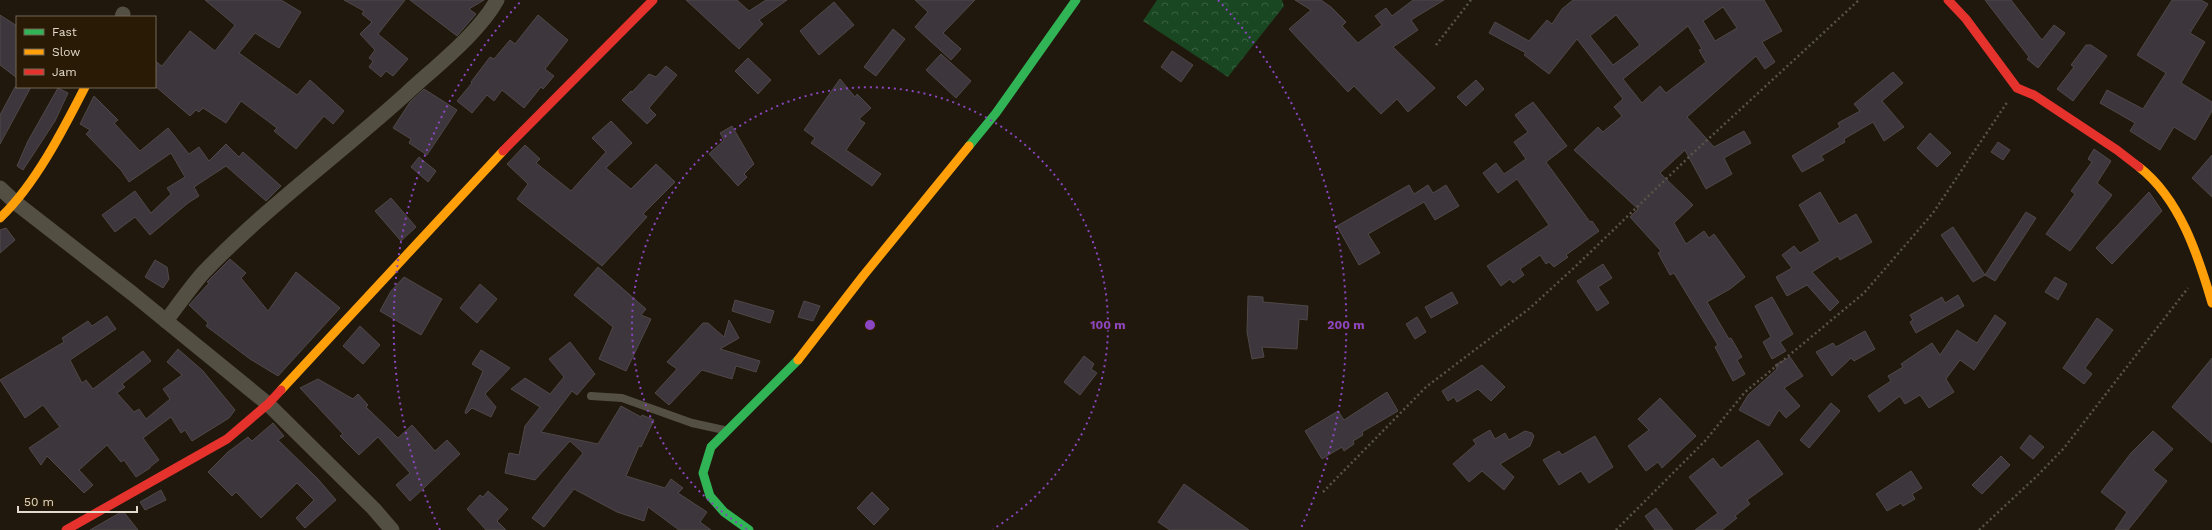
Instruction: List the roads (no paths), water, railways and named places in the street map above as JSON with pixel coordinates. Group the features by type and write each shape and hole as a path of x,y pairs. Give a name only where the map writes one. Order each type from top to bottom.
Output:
{"street":[{"path":"166,321 203,274 280,200 359,136 446,58 490,14 497,0"},
{"path":"66,530 227,439 268,404 492,162 652,0"},
{"path":"749,530 724,512 710,496 703,473 711,447 798,361 863,276 996,113 1076,0"},
{"path":"1948,0 1976,32 2017,88 2034,95 2117,150 2153,178 2174,206 2202,270 2212,303"},
{"path":"0,218 16,204 65,126 84,88"},
{"path":"0,188 16,204 166,321 268,404 374,509 392,530"}],"lane":[{"path":"591,396 622,398 692,423 727,431"}]}
